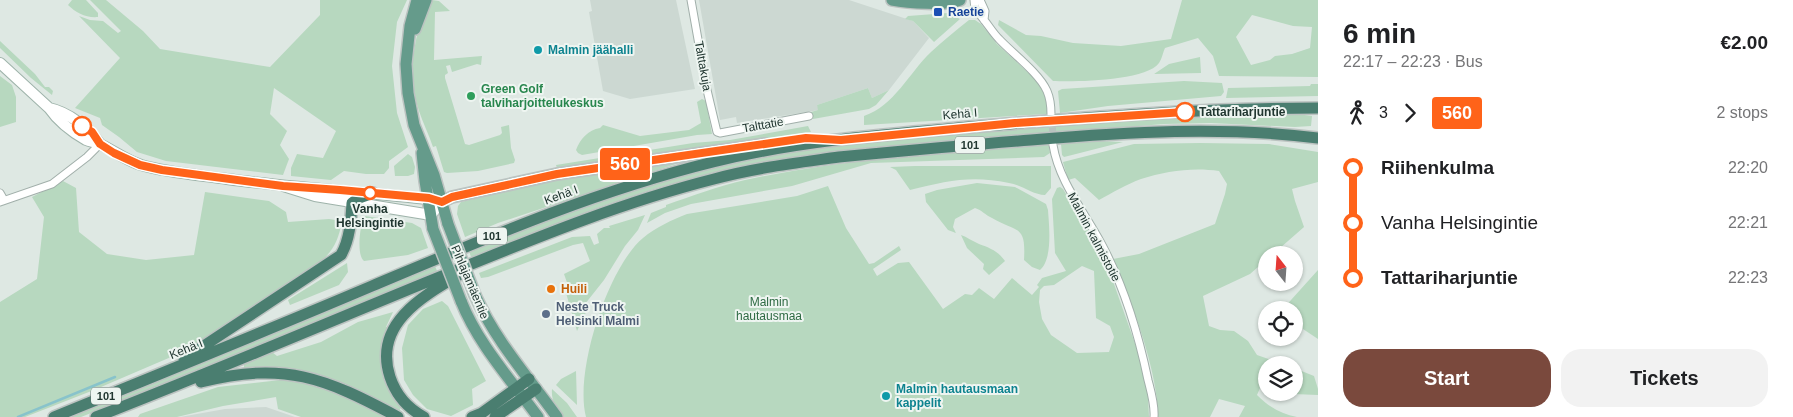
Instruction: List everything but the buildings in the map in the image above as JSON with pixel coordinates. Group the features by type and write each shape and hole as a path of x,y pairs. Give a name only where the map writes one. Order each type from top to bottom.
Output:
{"highway":[{"name":"Kehä I","path":"54,417 500,233 583,201 712,162 787,147 841,140 1094,117 1224,109 1318,108"},
{"name":"101","path":"96,417 507,249 588,218 659,194 715,178 798,162 901,151 1133,132 1218,130 1318,138"},
{"path":"442,202 452,197 499,186 566,173 806,138 841,140"},
{"path":"157,376 342,255 348,240 352,203 359,198 373,193"},
{"path":"424,417 405,403 392,382 387,364 390,336 408,310 429,292 507,249"},
{"path":"159,392 226,375 269,372 290,373 331,384 358,395 398,417"},
{"path":"472,417 482,413 516,388 532,384"},
{"path":"495,417 524,398 532,384"}],"main road":[{"path":"417,0 410,26 406,64 408,93 413,118 442,202"},
{"path":"408,47 426,0"},
{"path":"892,0 934,1 942,5 960,0"},
{"path":"0,62 49,108 59,110 92,132 100,144 129,160 162,170 283,186 429,198 442,202"},
{"path":"422,144 422,161 429,198"},
{"path":"283,186 315,196 430,215 442,202"},
{"name":"Pihlajamäentie","path":"429,198 433,229 471,324 538,417"},
{"name":"Pihlajamäentie","path":"442,202 448,224 485,317 557,417"}],"street":[{"name":"Talttakuja","path":"691,0 707,90 717,132"},
{"path":"974,0 978,15 1046,89 1052,114"},
{"path":"980,0 985,12 984,20"},
{"name":"Talttatie","path":"717,132 809,116"},
{"path":"0,192 2,201 52,184 66,175 100,144"},
{"name":"Malmin kalmistotie","path":"1053,145 1056,161 1063,178 1101,243 1127,302 1142,347 1154,405 1154,417"}],"shaded area":[{"path":"590,0 676,0 695,89 630,99 603,91 589,12 592,11"},
{"path":"699,0 849,0 913,21 929,38 889,90 872,98 868,88 817,105 819,110 737,123 736,117 720,120"},
{"path":"266,407 295,417 180,417 225,409"}],"green space":[{"path":"72,0 86,0 98,13 98,17 85,16 74,10 68,5"},
{"path":"90,0 106,0 143,31 160,49 270,67 320,15 320,0 407,0 397,22 392,66 397,113 408,147 389,161 389,168 384,174 344,171 331,180 291,176 291,168 297,154 323,158 336,131 274,88 270,114 287,131 280,145 289,159 283,175 166,161 137,152 102,125 100,118 75,108 120,58 79,16 90,20 103,21 118,33 121,31"},
{"path":"432,0 439,1 450,11 435,12 434,60 482,56 481,65 477,64 452,72 450,65 446,66 448,73 445,75 445,78 465,144 469,145 500,135 502,133 501,127 509,125 514,163 478,171 444,172 436,146 433,147 419,111 413,80 416,38 424,13"},
{"path":"1182,0 1318,0 1318,77 1219,76 1213,56 1198,38 1165,48 1159,63 1152,69 1140,74 1109,79 1053,81 998,25 999,20 1026,35 1041,36 1073,43 1121,46 1171,39","holes":["1252,15 1293,26 1312,27 1310,48 1292,54 1275,56 1270,60 1251,65 1236,37"]},
{"path":"948,13 960,19 934,42 913,21 905,19 908,16"},
{"path":"969,20 975,20 981,24 997,44 1034,78 1044,93 1047,102 1047,114 864,125 864,116 875,111 893,97 923,60"},
{"path":"0,41 35,74 45,87 49,87 53,91 52,95 0,48"},
{"path":"1200,57 1201,73 1154,74 1169,64"},
{"path":"0,76 12,85 16,97 16,122 0,127"},
{"path":"1184,81 1222,83 1224,92 1221,96 1108,106 1060,113 1058,91 1062,89"},
{"path":"1311,84 1318,84 1318,96 1226,98 1228,88 1310,86"},
{"path":"868,88 872,98 889,90 876,105 869,109 813,119 811,112 818,110 817,105"},
{"path":"702,99 706,101 712,134 582,155 576,150 585,136 603,125 640,136 689,130 701,123 697,102"},
{"path":"1297,114 1312,116 1311,126 1211,123 1164,124 952,141 774,160 715,172 657,188 600,207 471,257 469,251 560,216 652,184 714,167 783,153 889,140 1109,122 1184,117"},
{"path":"808,126 811,132 572,167 557,168 556,165 693,143 730,140"},
{"path":"1100,141 1123,142 1064,157 1062,155 1061,144"},
{"path":"1134,144 1269,144 1318,152 1318,182 1292,189 1304,227 1282,246 1258,246 1258,267 1250,274 1203,296 1209,326 1220,330 1234,331 1248,341 1257,355 1260,356 1258,356 1258,401 1264,401 1286,414 1297,417 1239,417 1245,406 1219,399 1210,417 1158,417 1155,388 1144,341 1113,259 1139,254 1215,224 1227,184 1219,171 1180,170 1141,179 1099,200 1075,178 1068,180 1063,162"},
{"path":"1049,145 1050,153 1044,157 871,163 792,186 691,204 665,213 647,223 651,213 666,207 666,205 705,191 745,180 859,161"},
{"path":"408,154 412,157 415,167 414,174 395,176 394,166"},
{"path":"679,163 498,223 465,237 457,214 458,206 461,202 539,183"},
{"path":"1051,166 1051,188 1045,195 1041,195 1009,183 971,179 910,190 896,170 890,167"},
{"path":"63,181 76,188 79,232 107,254 146,260 194,255 205,192 269,201 286,212 288,222 329,219 342,221 334,245 318,265 213,337 94,390 25,417 0,417 0,302 37,279 44,217 32,197"},
{"path":"977,183 1015,187 1046,204 1049,224 1049,250 1044,265 1040,270 1032,267 1024,260 1024,240 1022,235 1014,228 975,208 955,219 953,227 956,233 948,230 926,202 925,194"},
{"name":"Malmin hautausmaa","path":"828,186 846,228 869,264 874,263 899,246 901,250 873,269 877,276 898,263 909,262 943,309 965,294 972,295 979,288 994,299 1012,278 1032,295 1039,287 1037,285 1042,278 1066,271 1055,253 1052,199 1057,188 1060,187 1091,235 1114,284 1138,352 1148,396 1149,417 586,417 584,398 585,374 597,322 606,296 618,272 630,252 643,238 670,221 687,214 797,196","holes":["1082,266 1094,271 1096,318 1110,326 1114,337 1109,352 1077,353 1051,335 1042,319 1039,302 1040,290 1044,286 1054,285"]},
{"path":"645,215 638,230 585,304 589,306 577,331 566,293 570,291 564,274 590,261 583,243 488,277 481,278 479,273 572,237 590,236 594,245 599,243 597,234 604,228 610,228 609,226"},
{"path":"365,216 412,223 421,228 428,248 408,255 364,261 359,246"},
{"path":"961,235 994,250 1005,261 989,275 983,269 984,264 967,248"},
{"path":"347,263 348,272 339,285 290,305 288,300"},
{"path":"435,266 437,271 198,371 81,417 67,417 251,343"},
{"path":"1318,270 1318,339 1303,329 1303,301 1290,301 1299,291 1303,291 1303,287"},
{"path":"442,301 448,306 486,381 472,389 473,405 451,416 427,409 413,395 404,380 402,348 408,325 423,309"},
{"path":"393,312 386,327 391,326 392,393 401,407 399,412 346,386 313,373 287,369 244,368 244,363 272,352 277,356 321,342 358,322"},
{"path":"576,371 577,405 556,385 561,379"},
{"path":"1303,372 1314,376 1318,395 1303,394"},
{"path":"289,379 334,391 389,417 301,417 278,409 276,397 223,406 177,417 138,417 140,414 218,387"},
{"path":"552,389 567,403 577,417 564,417 552,397"}],"waterway":[{"path":"18,417 115,377"}],"tunnel":[{"path":"1052,117 1053,141"}],"bus line":[{"name":"560","path":"82,126 92,132 100,144 114,153 140,165 162,170 283,186 429,198 442,202 452,197 557,174 806,138 841,140 1015,123 1185,112"}],"place":[{"name":"Raetie","path":"938,12"},
{"name":"Malmin jäähalli","path":"538,50"},
{"name":"Green Golf talviharjoittelukeskus","path":"471,96"},
{"name":"Tattariharjuntie","path":"1185,112"},
{"name":"Vanha Helsingintie","path":"370,193"},
{"name":"Huili","path":"551,289"},
{"name":"Neste Truck Helsinki Malmi","path":"546,314"},
{"name":"Malmin hautausmaan kappelit","path":"886,396"}]}
